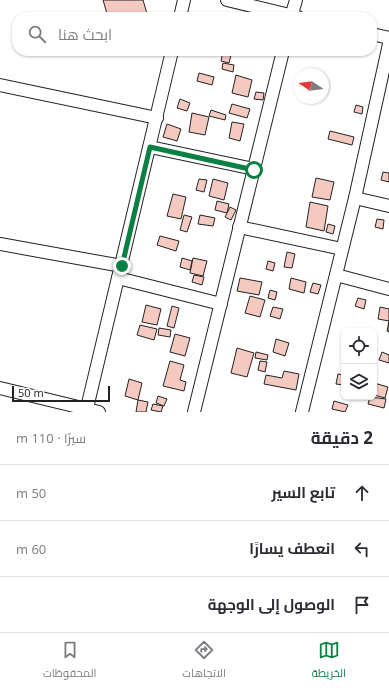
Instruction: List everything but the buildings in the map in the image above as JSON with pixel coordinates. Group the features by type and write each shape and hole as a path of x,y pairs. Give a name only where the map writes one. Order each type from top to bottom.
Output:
{"street":[{"path":"181,12 184,0"},
{"path":"227,0 277,12"},
{"path":"294,12 296,0"},
{"path":"377,35 389,38"},
{"path":"302,412 355,198 389,44"},
{"path":"87,411 171,56"},
{"path":"194,412 282,56"},
{"path":"0,85 157,118"},
{"path":"150,147 254,170"},
{"path":"355,198 389,206"},
{"path":"239,227 342,249"},
{"path":"0,244 122,266"},
{"path":"336,275 389,289"},
{"path":"118,278 221,304"},
{"path":"0,388 87,411 99,412"}],"route":[{"path":"122,266 150,147 254,170"}]}
